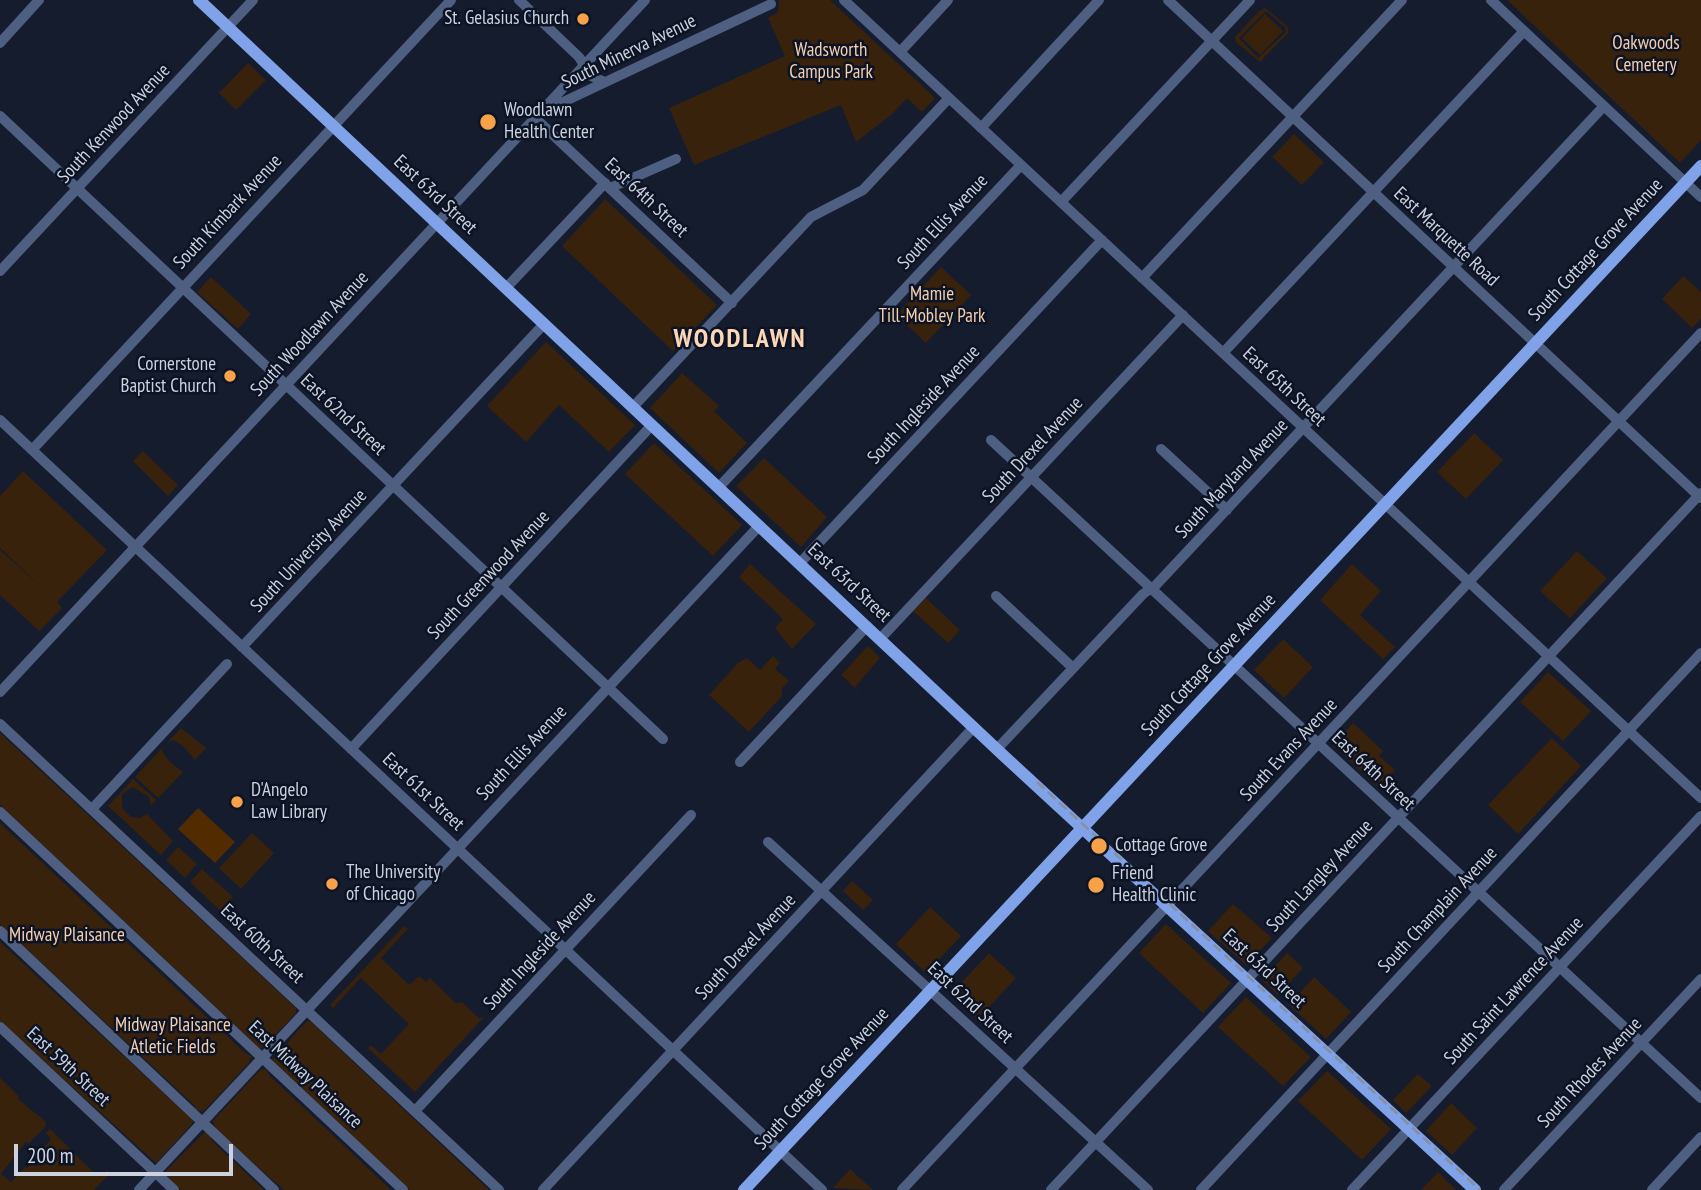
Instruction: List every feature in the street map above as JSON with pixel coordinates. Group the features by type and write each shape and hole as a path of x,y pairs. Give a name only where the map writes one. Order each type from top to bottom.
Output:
{"main road":[{"name":"East 63rd Street","path":"199,0 997,749 1475,1190"},
{"name":"South Cottage Grove Avenue","path":"744,1190 1701,166"}],"street":[{"path":"0,43 38,0"},
{"name":"South Kenwood Avenue","path":"0,271 253,0"},
{"name":"South Kimbark Avenue","path":"32,450 451,0"},
{"path":"519,0 585,65 591,76 605,82"},
{"name":"South Woodlawn Avenue","path":"0,692 645,0"},
{"name":"East 65th Street","path":"844,0 1701,798"},
{"path":"900,52 947,0"},
{"path":"981,128 1099,0"},
{"name":"East Marquette Road","path":"1168,0 1700,496"},
{"path":"1061,202 1250,0"},
{"path":"1142,278 1402,0"},
{"path":"1491,0 1701,197"},
{"name":"South Minerva Avenue","path":"538,115 771,4"},
{"path":"1223,353 1524,31"},
{"path":"633,407 811,217 863,190 949,97"},
{"name":"South Maryland Avenue","path":"997,749 1227,510 1604,106"},
{"name":"East 64th Street","path":"538,115 607,186 732,303"},
{"name":"East 62nd Street","path":"0,116 663,739"},
{"path":"506,288 607,186 676,159"},
{"name":"South Ellis Avenue","path":"719,487 1021,165"},
{"name":"South Ingleside Avenue","path":"800,563 1102,240"},
{"name":"South Drexel Avenue","path":"880,639 1183,315"},
{"name":"South University Avenue","path":"242,647 544,324"},
{"name":"South Evans Avenue","path":"902,1190 1701,333"},
{"name":"East 61st Street","path":"0,420 822,1190"},
{"name":"South Greenwood Avenue","path":"351,749 652,425"},
{"name":"East 64th Street","path":"991,440 1701,1098"},
{"path":"1161,449 1227,510"},
{"name":"South Langley Avenue","path":"1051,1190 1700,496"},
{"name":"South Ellis Avenue","path":"139,1190 760,526"},
{"path":"996,596 1073,668"},
{"path":"740,762 867,626"},
{"name":"South Champlain Avenue","path":"1201,1190 1701,653"},
{"path":"92,809 227,664"},
{"name":"East 60th Street","path":"0,724 499,1190"},
{"name":"South Drexel Avenue","path":"543,1190 974,727"},
{"name":"East Midway Plaisance","path":"0,812 403,1190"},
{"name":"South Ingleside Avenue","path":"415,1111 691,815"},
{"name":"South Saint Lawrence Avenue","path":"1352,1190 1701,816"},
{"name":"East 62nd Street","path":"768,842 1148,1190"},
{"path":"0,931 274,1190"},
{"name":"South Rhodes Avenue","path":"1504,1190 1701,979"},
{"name":"East 59th Street","path":"0,1027 174,1190"},
{"path":"1651,1190 1701,1137"}],"green space":[{"name":"Wadsworth Campus Park","path":"779,0 830,0 935,98 922,112 907,98 891,115 856,142 841,105 694,165 669,108 785,56 768,18 778,12"},
{"name":"Oakwoods Cemetery","path":"1507,0 1701,0 1701,140 1680,163"},
{"path":"1265,8 1287,26 1289,32 1260,62 1237,43 1235,37","holes":["1266,11 1285,27 1286,32 1258,58 1239,38"]},
{"path":"1265,14 1283,31 1260,55 1242,38"},
{"path":"248,63 266,80 236,110 219,93"},
{"path":"1294,134 1324,162 1302,185 1272,157"},
{"path":"605,199 717,305 673,351 562,246"},
{"name":"Mamie Till-Mobley Park","path":"941,267 971,295 926,343 896,315"},
{"path":"1683,276 1701,292 1701,319 1692,328 1662,299"},
{"path":"211,277 251,314 238,329 197,292"},
{"path":"546,342 635,425 609,452 559,405 526,442 487,406"},
{"path":"682,373 719,406 714,411 747,443 719,473 650,408"},
{"path":"1474,433 1503,460 1466,499 1437,472"},
{"path":"654,443 742,525 713,556 625,474"},
{"path":"143,451 178,485 168,496 133,461"},
{"path":"764,458 827,517 801,547 736,486"},
{"path":"23,471 107,550 57,602 62,608 39,631 0,595 0,550 45,590 0,548 0,496"},
{"path":"1577,551 1607,578 1570,618 1540,591"},
{"path":"750,564 816,624 792,649 775,628 783,619 739,577"},
{"path":"1352,564 1381,591 1360,615 1395,647 1383,659 1320,600"},
{"path":"926,598 960,630 948,643 913,611"},
{"path":"1283,639 1313,667 1284,698 1254,670"},
{"path":"868,646 880,658 855,687 862,695 841,675"},
{"path":"773,656 780,663 775,669 789,681 782,688 782,696 749,732 709,695 738,663 747,658 760,670"},
{"path":"1548,672 1591,711 1563,741 1520,702"},
{"path":"1353,723 1383,751 1379,756 1395,770 1378,787 1333,745"},
{"path":"181,728 206,748 195,760 182,745 173,740 167,743"},
{"name":"Midway Plaisance","path":"0,733 296,1008 296,1013 262,1049 253,1045 254,1043 0,805"},
{"path":"1552,738 1581,766 1518,834 1488,805"},
{"path":"164,746 162,751 169,761 183,772 158,798 135,777"},
{"path":"133,779 156,800 151,806 149,797 133,787 122,794 122,808 131,817 140,818 147,814 173,841 161,855 108,806"},
{"name":"Midway Plaisance","path":"0,823 245,1053 252,1056 248,1064 203,1112 194,1109 195,1106 0,924"},
{"path":"252,833 274,853 241,889 219,868"},
{"path":"178,847 197,864 185,878 166,860"},
{"path":"202,869 233,897 223,907 232,916 231,921 190,882"},
{"path":"852,881 873,900 863,910 843,891"},
{"path":"1233,904 1272,938 1246,965 1208,931"},
{"path":"930,907 961,936 926,973 896,944"},
{"path":"1166,924 1231,983 1203,1013 1139,953"},
{"path":"404,926 408,929 381,958 409,985 419,976 426,982 430,978 456,1003 462,1002 479,1018 484,1017 415,1092 368,1048 371,1045 381,1054 409,1024 361,978 333,1008 330,1005"},
{"name":"Midway Plaisance","path":"0,942 193,1120 156,1163 0,1021"},
{"path":"989,953 1016,978 977,1020 950,995"},
{"path":"1287,953 1303,968 1278,995 1262,980"},
{"path":"1314,977 1351,1012 1326,1039 1289,1005"},
{"path":"1246,997 1311,1057 1283,1086 1218,1027"},
{"path":"307,1021 489,1190 410,1190 271,1061"},
{"name":"Midway Plaisance Atletic Fields","path":"266,1069 270,1076 391,1190 284,1190 216,1130 213,1121 260,1070"},
{"path":"1327,1071 1391,1129 1362,1160 1298,1101"},
{"path":"1418,1074 1432,1086 1406,1113 1393,1100"},
{"path":"0,1078 19,1096 18,1099 45,1121 46,1126 28,1144 26,1142 1,1174 11,1182 27,1168 51,1139 46,1133 50,1129 94,1173 103,1174 107,1170 110,1173 94,1190 0,1190"},
{"path":"1451,1103 1477,1128 1452,1155 1426,1131"},
{"path":"205,1132 264,1190 181,1190 166,1176 166,1171"},
{"path":"850,1169 873,1190 833,1188"},
{"path":"1438,1172 1456,1190 1421,1190"}],"shaded area":[{"path":"198,808 235,842 215,863 178,829"}],"railway":[{"path":"1037,782 1480,1190"}],"place":[{"name":"St. Gelasius Church","path":"583,19"},
{"name":"Woodlawn Health Center","path":"488,122"},
{"name":"Cornerstone Baptist Church","path":"230,376"},
{"name":"D'Angelo Law Library","path":"237,802"},
{"name":"Cottage Grove","path":"1099,846"},
{"name":"The University of Chicago","path":"332,884"},
{"name":"Friend Health Clinic","path":"1096,885"}],"district":[{"name":"WOODLAWN","path":"740,340"}]}
